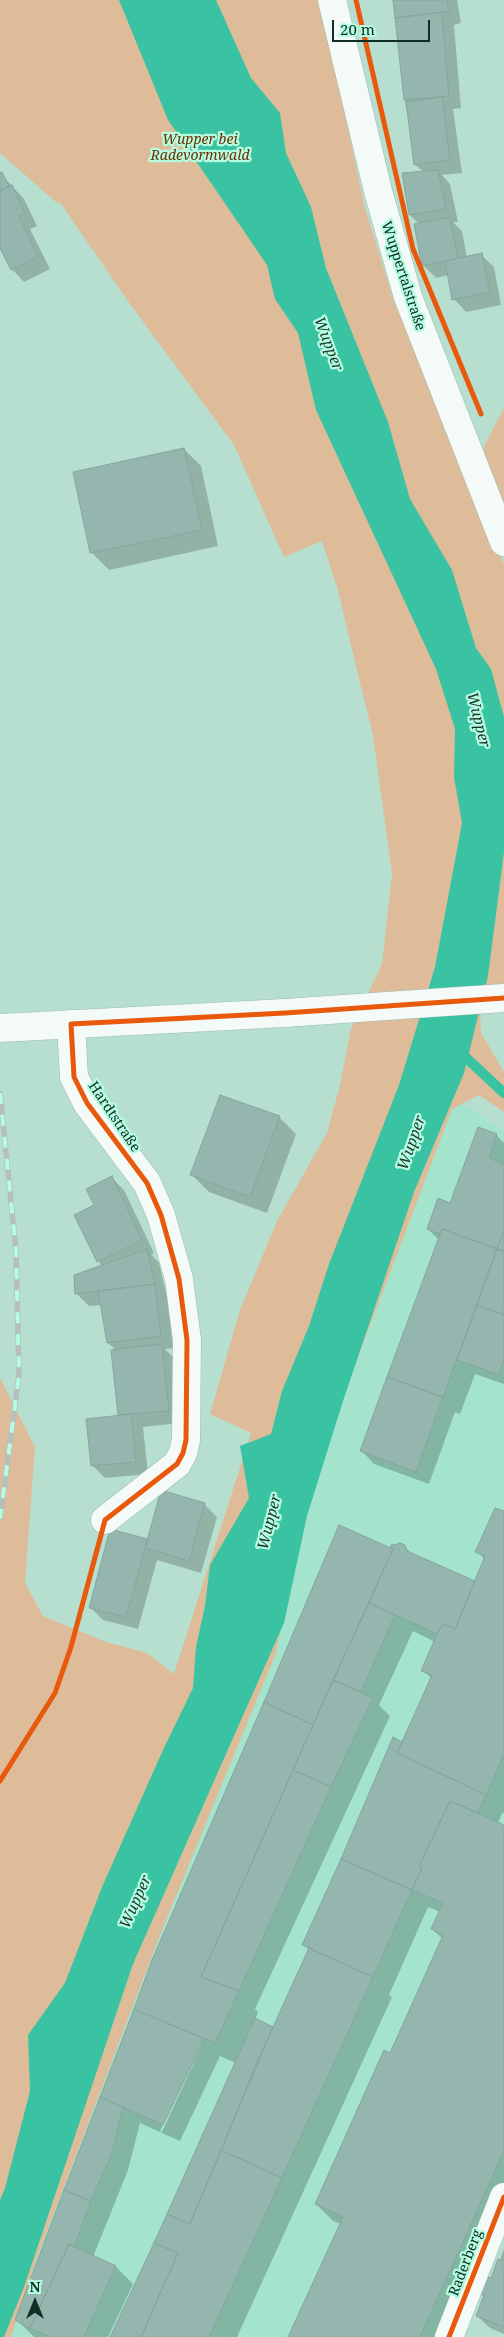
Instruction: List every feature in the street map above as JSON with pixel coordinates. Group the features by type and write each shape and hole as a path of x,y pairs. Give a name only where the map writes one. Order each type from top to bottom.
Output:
{"main road":[{"name":"Wuppertalstraße","path":"332,0 378,191 405,287 434,368 504,542"},
{"path":"0,1028 285,1013 504,998"},
{"name":"Hardtstraße","path":"71,1024 74,1077 87,1103 147,1183 161,1215 179,1279 187,1340 186,1440 183,1453 177,1464 105,1520"},
{"name":"Raderberg","path":"450,2337 504,2197"}],"shaded area":[{"path":"453,1098 504,1131 504,2194 448,2337 4,2337 205,1799 284,1623 307,1516 343,1401"}],"green space":[{"name":"Wupper bei Radevormwald","path":"0,0 320,0 365,208 394,302 504,564 504,984 479,986 481,1033 504,1072 504,1112 479,1095 452,1109 305,1497 276,1653 160,1935 36,2260 11,2337 0,2337 0,1378 35,1447 25,1583 43,1616 106,1642 147,1653 174,1674 251,1433 210,1414 240,1310 277,1221 327,1133 340,1085 351,1029 382,964 392,874 373,736 337,587 322,541 284,557 234,445 130,304 59,201 57,203 0,153"},
{"path":"504,408 504,519 479,456"}],"water":[{"name":"Wupper","path":"119,0 216,0 251,78 280,113 286,153 311,207 326,268 388,422 410,499 452,570 476,648 491,669 504,717 504,852 488,976 464,1073 414,1192 343,1401 307,1516 284,1623 133,1964 24,2287 4,2337 0,2337 0,2200 5,2188 30,2091 28,2035 65,1983 102,1887 193,1688 196,1647 205,1606 210,1565 249,1498 240,1446 271,1434 282,1391 309,1326 329,1264 399,1085 435,967 462,823 454,777 455,729 436,669 316,410 298,333 275,299 267,265 168,120"}],"building":[{"path":"393,0 447,0 449,11 395,18"},
{"path":"442,12 449,96 404,100 395,18"},
{"path":"442,97 450,160 414,165 406,102"},
{"path":"438,170 446,209 409,215 402,173"},
{"path":"2,172 9,186 0,191 0,173"},
{"path":"12,185 25,213 19,216 38,257 11,270 0,248 0,191"},
{"path":"450,217 458,258 422,266 414,224"},
{"path":"482,253 490,292 452,300 445,261"},
{"path":"184,448 202,530 90,553 73,472"},
{"path":"220,1095 280,1116 250,1197 190,1175"},
{"path":"478,1127 497,1134 489,1158 504,1164 504,1230 497,1249 442,1229 439,1234 427,1229 438,1198 450,1203"},
{"path":"112,1176 142,1240 97,1262 74,1215 94,1205 86,1189"},
{"path":"442,1229 497,1249 443,1397 387,1377"},
{"path":"504,1230 504,1251 497,1249"},
{"path":"147,1249 155,1284 75,1294 74,1275"},
{"path":"497,1249 504,1251 504,1315 477,1305"},
{"path":"155,1284 161,1336 107,1343 98,1291"},
{"path":"477,1305 504,1315 504,1359 499,1375 457,1360"},
{"path":"162,1344 169,1411 118,1415 111,1350"},
{"path":"387,1377 443,1397 416,1472 360,1451"},
{"path":"131,1414 136,1462 91,1466 86,1419"},
{"path":"161,1490 205,1503 189,1561 145,1548"},
{"path":"495,1508 504,1511 504,1755 486,1795 397,1753 432,1675 421,1671 437,1634 443,1624 455,1629 485,1556 475,1552"},
{"path":"339,1525 393,1549 313,1725 264,1702"},
{"path":"110,1529 148,1539 126,1617 89,1608"},
{"path":"400,1543 405,1545 407,1551 475,1581 455,1629 443,1624 437,1634 369,1603 393,1549 390,1548 392,1544"},
{"path":"369,1603 395,1615 361,1692 333,1680"},
{"path":"333,1680 373,1698 331,1787 293,1770"},
{"path":"264,1702 313,1725 201,1977 239,1991 215,2043 134,2009 152,1960"},
{"path":"393,1737 402,1742 397,1753 486,1795 478,1813 450,1801 419,1866 422,1868 412,1890 341,1859"},
{"path":"293,1770 331,1787 239,1991 201,1977"},
{"path":"450,1801 504,1825 504,2151 420,2337 288,2337 343,2217 315,2204 384,2050 390,2053 443,1935 431,1929 443,1903 412,1890 422,1868 419,1866"},
{"path":"341,1859 412,1890 373,1977 302,1945"},
{"path":"309,1948 373,1977 282,2178 221,2150 257,2062"},
{"path":"134,2009 204,2039 163,2125 100,2097"},
{"path":"255,2018 273,2027 190,2224 167,2214"},
{"path":"100,2097 123,2107 112,2153 91,2201 64,2190"},
{"path":"221,2150 282,2178 209,2337 141,2337 178,2253 154,2243 167,2214 190,2224"},
{"path":"64,2190 91,2201 74,2247 69,2244 30,2328 15,2320"},
{"path":"154,2243 178,2253 141,2337 110,2337"},
{"path":"69,2244 116,2266 84,2337 50,2337 30,2328"},
{"path":"498,2259 504,2262 504,2327 476,2316 484,2295 477,2292 484,2276 491,2278"}],"waterway":[{"path":"459,1051 504,1093"}],"railway":[{"path":"0,1093 16,1251 19,1375 0,1519"}],"cycle path":[{"path":"356,0 413,249 481,414"},
{"path":"0,1781 55,1693 71,1647 105,1520 177,1464 183,1453 186,1440 187,1340 179,1279 161,1215 147,1183 87,1103 74,1077 71,1024 285,1013 504,998"},
{"path":"449,2337 504,2197"}]}
